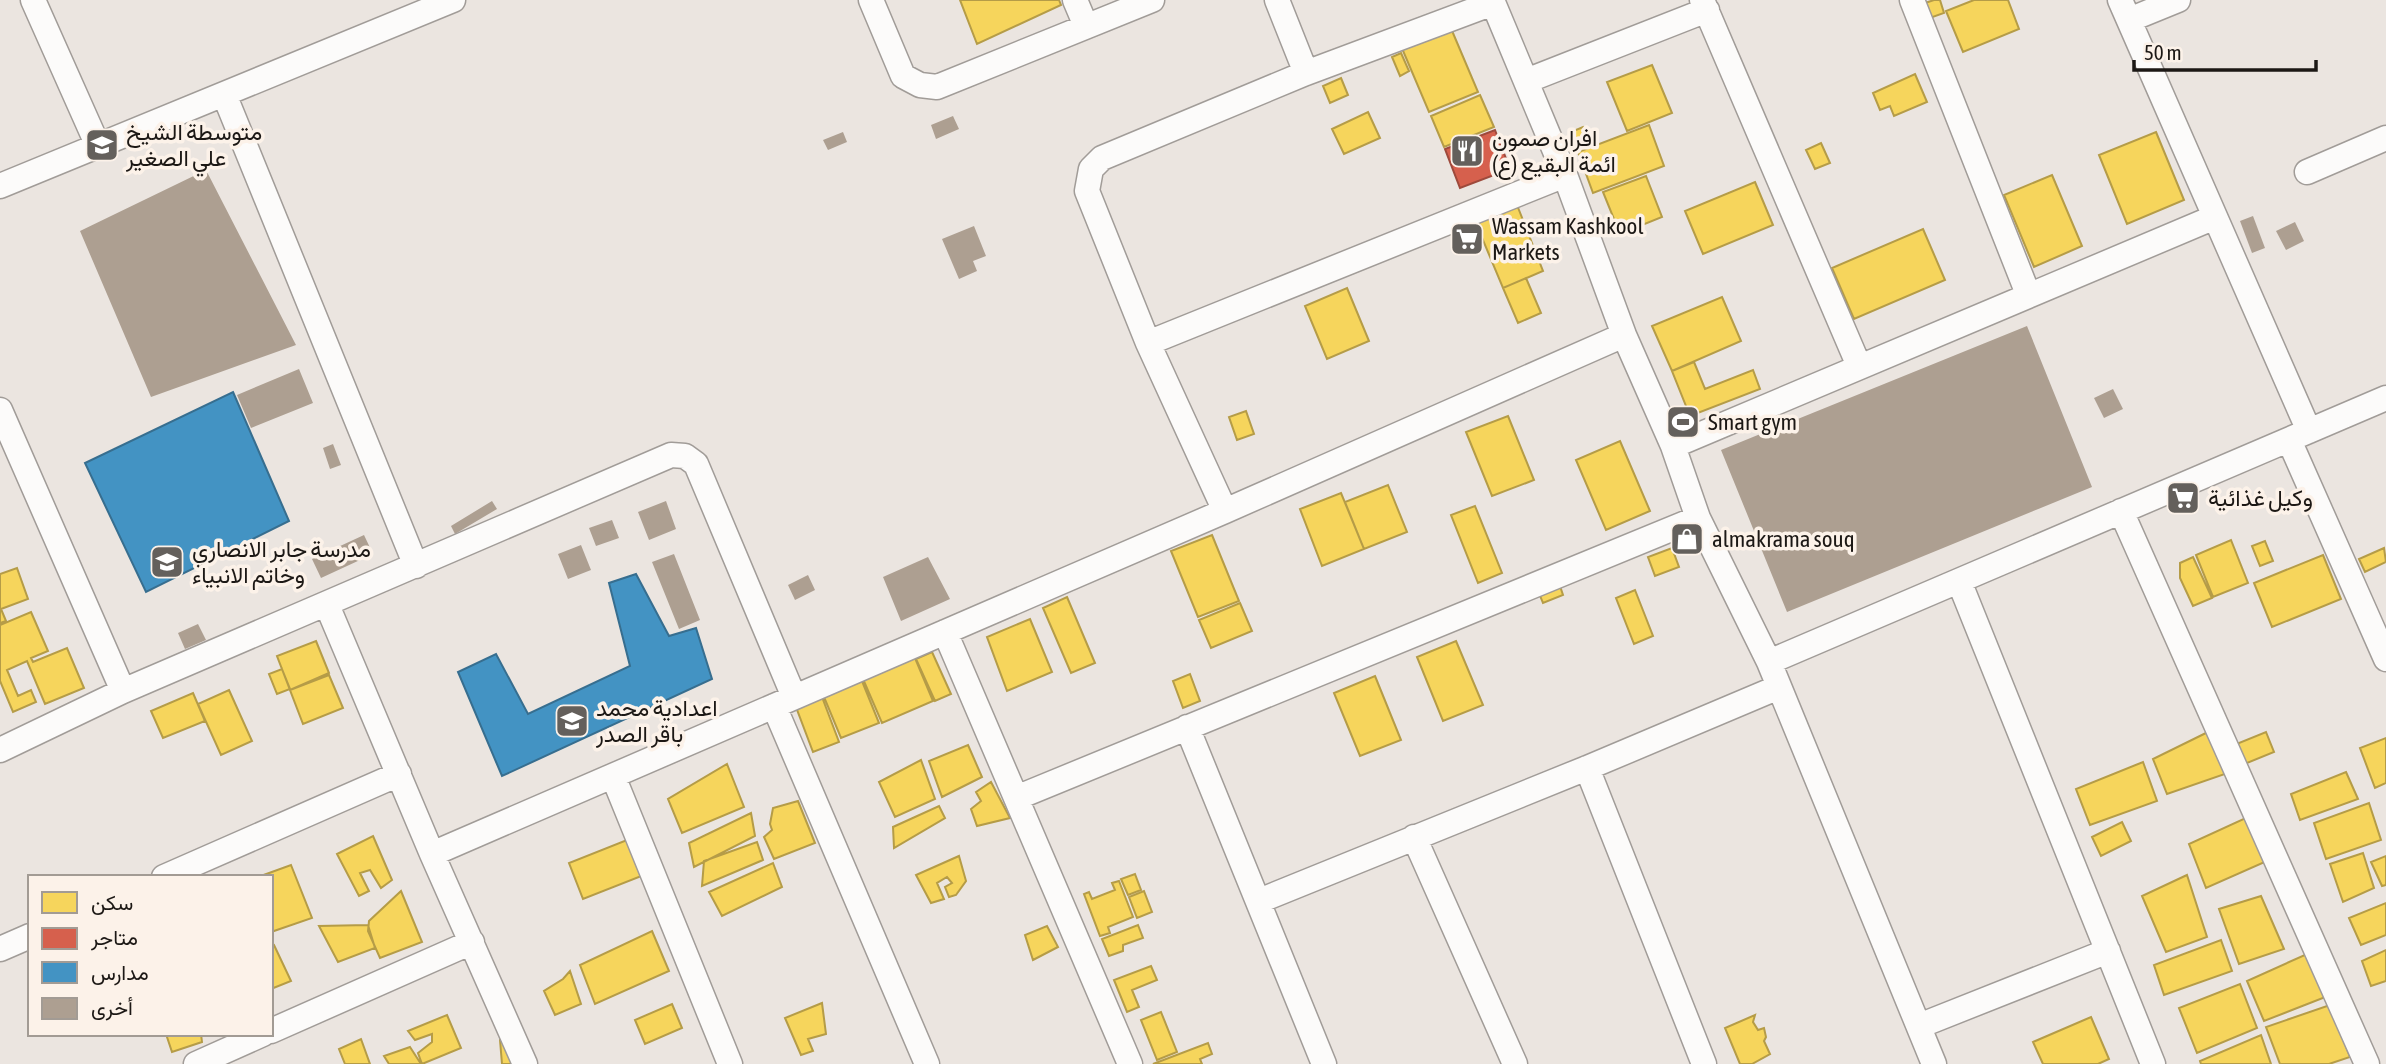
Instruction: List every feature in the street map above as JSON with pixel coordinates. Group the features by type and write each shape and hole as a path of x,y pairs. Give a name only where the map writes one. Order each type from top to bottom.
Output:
{"street":[{"path":"33,0 98,146"},
{"path":"0,186 453,0"},
{"path":"871,0 903,76 919,85 937,86 1152,0"},
{"path":"1075,0 1086,26"},
{"path":"1277,0 1306,73"},
{"path":"1912,0 2028,295"},
{"path":"2178,0 2124,10 2215,217 2386,659"},
{"path":"1225,511 1148,344 1087,191 1091,169 1102,158 1306,73 1492,2 1565,175 1624,335 1673,446 1698,518 1769,662 1934,1064"},
{"path":"1526,81 1704,5 1859,366"},
{"path":"224,94 416,566"},
{"path":"2307,172 2386,138"},
{"path":"1148,344 1565,175"},
{"path":"1673,446 2215,217"},
{"path":"432,854 1624,335"},
{"path":"1769,662 2386,398"},
{"path":"0,410 122,691"},
{"path":"0,750 122,691 671,455 685,456 696,464 784,701 928,1064"},
{"path":"2121,511 2367,1064"},
{"path":"1016,798 1698,518"},
{"path":"1959,580 2153,1064"},
{"path":"327,605 432,854 525,1064"},
{"path":"945,632 1130,1064"},
{"path":"1259,901 1779,687"},
{"path":"1187,727 1324,1064"},
{"path":"1587,768 1704,1064"},
{"path":"169,875 399,774"},
{"path":"613,776 730,1064"},
{"path":"1414,837 1515,1064"},
{"path":"0,949 28,937"},
{"path":"273,1030 472,942"},
{"path":"1919,1026 2108,951"},
{"path":"196,1064 259,1036"}],"building: سكن":[{"path":"960,0 1059,0 1061,5 977,44"},
{"path":"1940,0 1944,13 1927,19 1922,4"},
{"path":"1974,0 2008,0 2019,29 1963,52 1946,11"},
{"path":"1450,26 1478,92 1429,112 1401,46"},
{"path":"1401,53 1409,71 1400,76 1392,57"},
{"path":"1652,65 1672,113 1627,131 1607,82"},
{"path":"1915,74 1927,102 1894,116 1890,106 1880,110 1873,93"},
{"path":"1341,78 1348,95 1330,103 1323,86"},
{"path":"1480,95 1494,127 1444,147 1431,116"},
{"path":"1368,112 1380,138 1344,154 1332,129"},
{"path":"1649,125 1664,166 1593,193 1578,152"},
{"path":"1583,127 1591,145 1578,150 1571,132"},
{"path":"2156,132 2184,200 2127,224 2099,155"},
{"path":"1821,143 1830,163 1815,169 1806,150"},
{"path":"2052,175 2082,246 2034,267 2004,195"},
{"path":"1646,176 1662,217 1620,234 1603,192"},
{"path":"1755,182 1773,225 1703,254 1685,211"},
{"path":"1517,205 1543,271 1503,288 1475,221"},
{"path":"1923,229 1945,280 1854,319 1832,268"},
{"path":"1526,278 1541,313 1518,323 1503,288"},
{"path":"1347,288 1369,341 1327,359 1305,306"},
{"path":"1722,297 1741,341 1672,371 1652,326"},
{"path":"1694,362 1705,389 1753,370 1760,389 1690,416 1672,371"},
{"path":"1246,411 1254,434 1237,440 1229,417"},
{"path":"1508,416 1534,480 1492,496 1466,432"},
{"path":"1620,441 1650,511 1606,530 1576,460"},
{"path":"1388,485 1407,532 1364,549 1345,502"},
{"path":"1341,493 1364,549 1322,566 1300,509"},
{"path":"1475,506 1502,573 1478,583 1451,515"},
{"path":"1212,535 1239,601 1198,617 1171,551"},
{"path":"2231,540 2248,583 2213,597 2196,555"},
{"path":"2265,541 2273,561 2260,566 2252,546"},
{"path":"1672,548 1679,567 1655,576 1648,557"},
{"path":"2384,548 2386,562 2365,572 2359,559"},
{"path":"2323,555 2341,599 2272,627 2254,583"},
{"path":"2193,557 2212,598 2193,606 2180,578 2180,563"},
{"path":"17,568 28,599 1,609 6,621 0,623 0,574"},
{"path":"1560,586 1563,595 1543,603 1539,593"},
{"path":"1635,590 1653,636 1634,644 1616,598"},
{"path":"1067,597 1095,663 1071,673 1043,608"},
{"path":"1240,603 1252,631 1211,648 1199,620"},
{"path":"31,612 48,651 31,658 33,662 67,648 84,688 45,704 27,661 7,670 18,696 31,690 36,702 13,712 0,681 0,625"},
{"path":"1030,619 1052,672 1007,691 987,637"},
{"path":"316,641 329,673 290,690 277,656"},
{"path":"1456,641 1483,705 1443,721 1417,657"},
{"path":"932,652 951,694 935,701 916,659"},
{"path":"915,658 933,701 882,723 863,679"},
{"path":"282,669 290,689 277,694 269,674"},
{"path":"1190,674 1200,701 1183,708 1173,681"},
{"path":"329,675 343,708 303,724 290,690"},
{"path":"1375,676 1401,740 1360,756 1334,693"},
{"path":"862,681 879,723 841,738 824,697"},
{"path":"229,690 252,741 221,755 198,704"},
{"path":"193,693 205,721 163,738 151,711"},
{"path":"822,697 839,742 813,752 796,707"},
{"path":"2210,731 2225,774 2167,794 2153,759"},
{"path":"2266,732 2274,752 2242,765 2234,745"},
{"path":"2386,738 2386,783 2375,788 2360,748"},
{"path":"968,745 982,777 942,797 929,761"},
{"path":"921,760 935,799 895,817 879,782"},
{"path":"2143,762 2157,801 2090,825 2076,789"},
{"path":"727,764 744,807 682,833 668,799"},
{"path":"2346,772 2358,799 2300,820 2291,794"},
{"path":"991,782 1010,818 977,826 971,809 981,801 976,792"},
{"path":"798,801 815,843 774,859 764,837 772,830 770,824 773,808"},
{"path":"2369,803 2381,840 2326,859 2314,823"},
{"path":"939,806 945,818 894,848 893,827"},
{"path":"751,813 755,836 694,867 689,843"},
{"path":"2250,816 2267,861 2206,888 2189,844"},
{"path":"2122,822 2131,841 2101,856 2092,837"},
{"path":"373,836 392,880 381,888 370,870 360,873 369,891 359,896 337,854"},
{"path":"627,840 644,875 583,899 569,863"},
{"path":"757,842 763,860 702,886 704,861"},
{"path":"2363,853 2374,888 2343,902 2330,864"},
{"path":"959,856 966,881 956,895 949,897 945,887 952,883 947,877 937,883 944,899 931,903 916,875"},
{"path":"2386,856 2386,885 2382,886 2371,862"},
{"path":"773,863 782,887 722,916 709,892"},
{"path":"291,865 312,918 273,931 273,875 264,875"},
{"path":"1135,874 1141,890 1128,895 1121,879"},
{"path":"2187,875 2207,937 2166,952 2142,896"},
{"path":"1119,881 1133,917 1108,927 1110,933 1100,936 1084,894 1089,892 1092,899 1115,890 1112,883"},
{"path":"401,891 422,942 380,958 368,931 369,921"},
{"path":"1144,891 1152,912 1137,918 1129,897"},
{"path":"2261,896 2284,949 2239,964 2219,909"},
{"path":"2386,903 2386,935 2361,945 2349,918"},
{"path":"368,925 375,948 338,962 319,926"},
{"path":"1138,925 1143,938 1123,945 1123,951 1109,956 1102,939"},
{"path":"1047,926 1058,947 1033,960 1025,935"},
{"path":"652,931 669,971 595,1004 580,965"},
{"path":"2221,940 2232,971 2164,995 2154,965"},
{"path":"273,945 291,981 273,988"},
{"path":"2386,950 2386,981 2371,986 2362,961"},
{"path":"2307,954 2328,996 2264,1021 2247,981"},
{"path":"1151,966 1157,980 1132,990 1139,1007 1127,1012 1114,980"},
{"path":"570,971 581,1004 555,1015 544,991"},
{"path":"2240,984 2257,1028 2197,1053 2179,1008"},
{"path":"822,1003 826,1034 808,1039 813,1051 801,1055 785,1018"},
{"path":"672,1004 682,1028 645,1044 635,1020"},
{"path":"2330,1005 2350,1057 2329,1064 2280,1064 2266,1027"},
{"path":"1161,1012 1177,1052 1157,1060 1141,1020"},
{"path":"447,1015 461,1048 422,1064 418,1053 432,1042 432,1034 415,1040 408,1031"},
{"path":"1755,1015 1753,1022 1758,1030 1764,1028 1764,1041 1770,1054 1752,1064 1740,1064 1725,1028"},
{"path":"2091,1017 2109,1059 2098,1064 2043,1064 2033,1042"},
{"path":"511,1031 525,1064 502,1064 500,1040"},
{"path":"2261,1035 2271,1064 2201,1064 2200,1061"},
{"path":"167,1036 201,1036 202,1042 172,1052"},
{"path":"361,1039 370,1064 345,1064 339,1049"},
{"path":"1208,1043 1212,1054 1200,1059 1202,1064 1153,1064"},
{"path":"410,1047 421,1064 389,1064 384,1056"}],"building: متاجر":[{"path":"1495,130 1510,169 1460,188 1445,149"}],"building: مدارس":[{"path":"233,392 289,521 146,592 85,463"},
{"path":"636,574 669,636 696,628 712,679 502,776 458,672 496,654 528,714 630,666 609,583"}],"building: أخرى":[{"path":"953,116 959,129 936,139 931,125"},
{"path":"843,132 847,142 828,150 823,140"},
{"path":"206,170 296,345 151,397 80,231"},
{"path":"2253,216 2265,248 2252,253 2240,221"},
{"path":"2295,222 2304,241 2286,250 2276,231"},
{"path":"974,226 986,256 973,261 977,271 959,279 942,239"},
{"path":"2027,326 2092,487 1787,612 1721,450"},
{"path":"299,369 313,403 251,428 237,395"},
{"path":"2113,389 2123,409 2104,418 2094,398"},
{"path":"333,444 341,465 330,469 323,448"},
{"path":"492,501 497,509 455,534 451,526"},
{"path":"666,501 676,529 649,540 638,512"},
{"path":"612,520 619,538 596,546 589,528"},
{"path":"364,535 373,554 321,578 312,559"},
{"path":"581,545 591,570 568,579 558,554"},
{"path":"674,554 700,620 679,629 652,562"},
{"path":"928,557 950,599 901,621 883,577"},
{"path":"808,575 815,590 795,600 788,585"},
{"path":"198,624 206,640 185,649 178,633"}],"place":[{"name":"متوسطة الشيخ علي الصغير","path":"102,145"},
{"name":"افران صمون ائمة البقيع (ع)","path":"1467,151"},
{"name":"Wassam Kashkool Markets","path":"1467,239"},
{"name":"Smart gym","path":"1683,422"},
{"name":"وكيل غذائية","path":"2183,498"},
{"name":"almakrama souq","path":"1687,539"},
{"name":"مدرسة جابر الانصاري وخاتم الانبياء","path":"167,562"},
{"name":"اعدادية محمد باقر الصدر","path":"572,721"}]}
